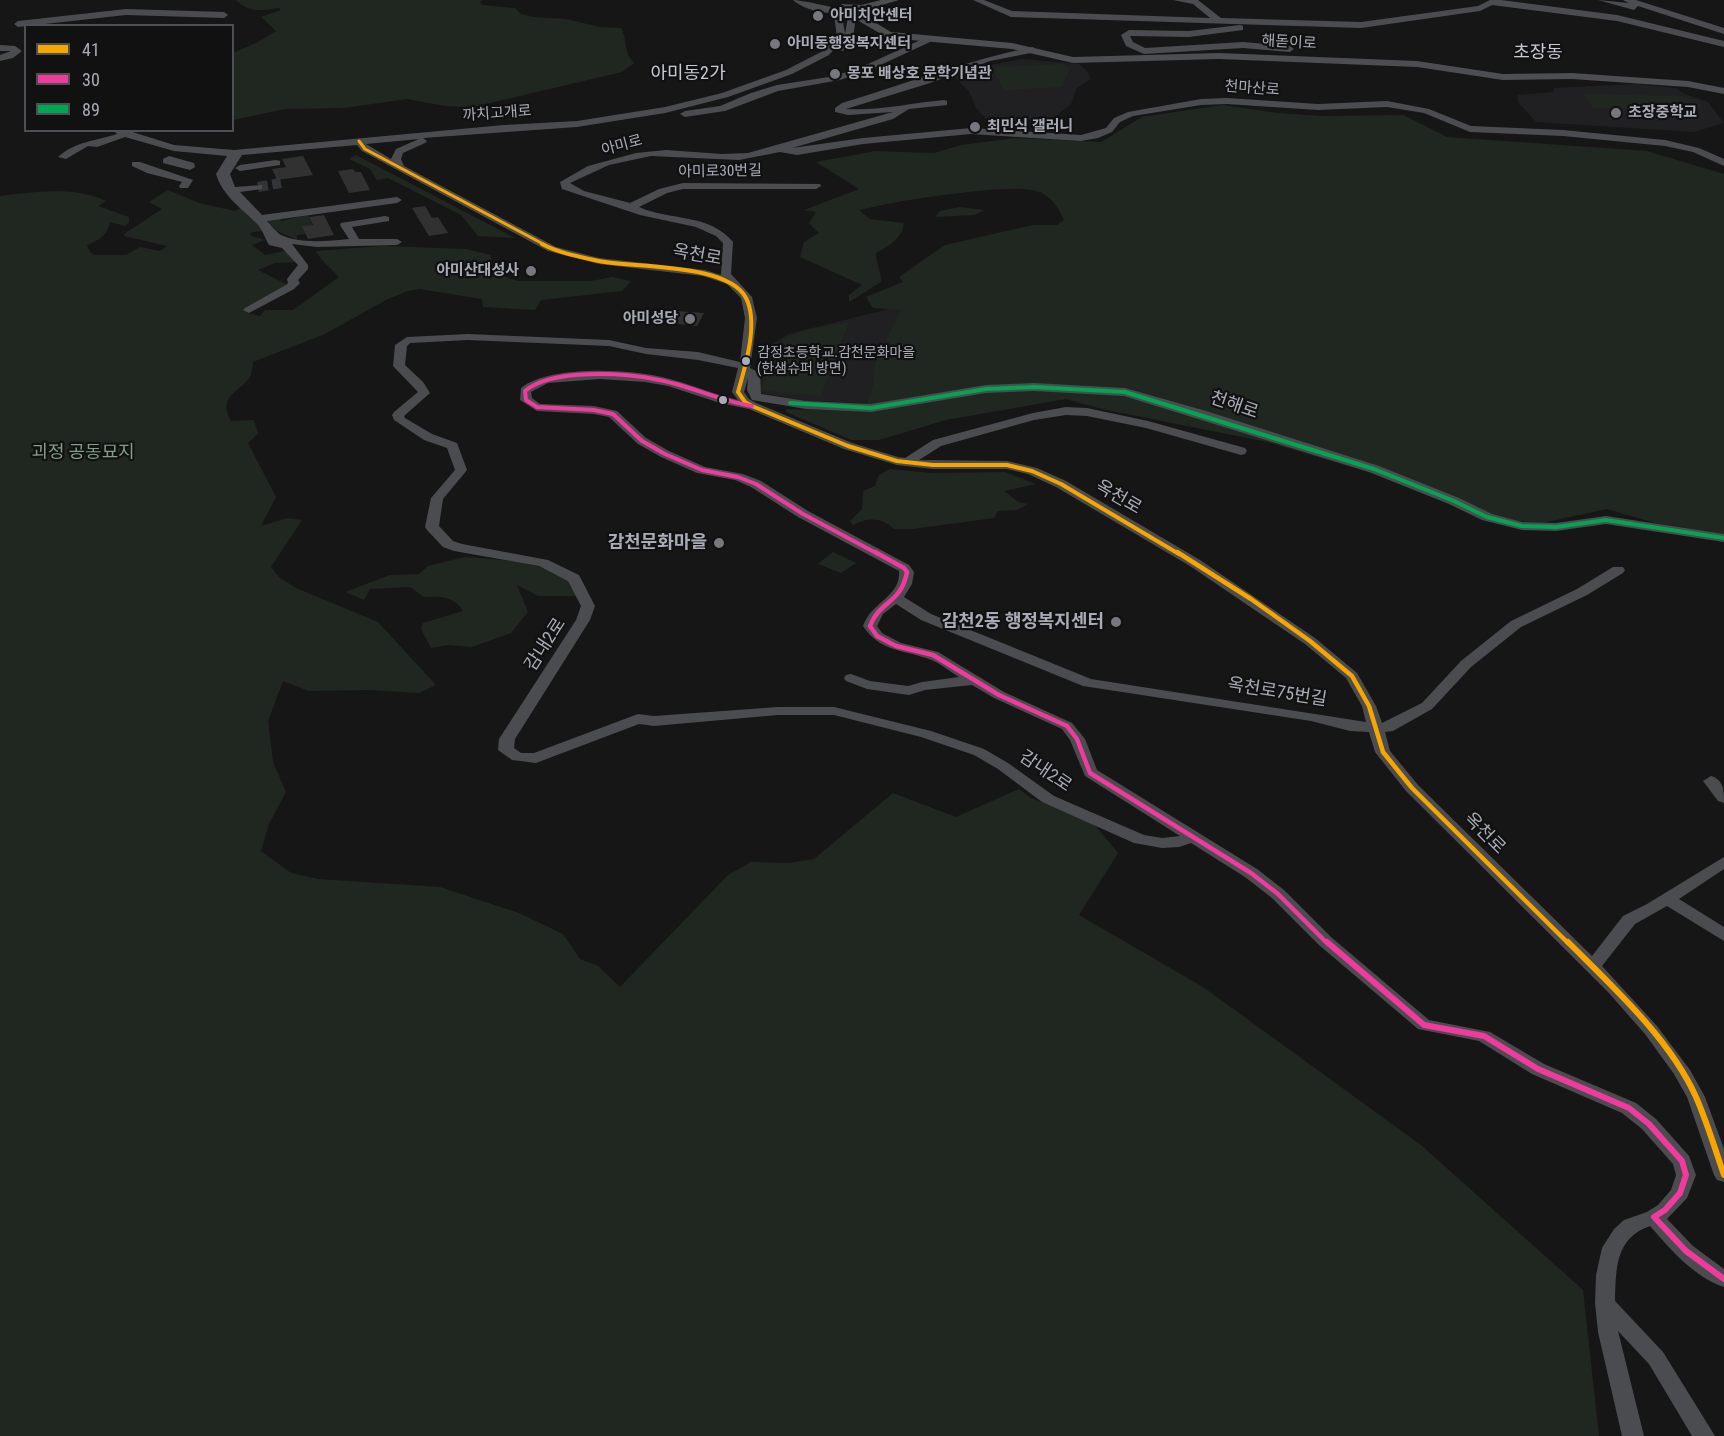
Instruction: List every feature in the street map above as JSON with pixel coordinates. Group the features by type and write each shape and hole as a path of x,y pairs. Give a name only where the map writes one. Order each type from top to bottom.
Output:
{"main road":[{"path":"837,12 847,7 858,18 894,0"},
{"name":"해돋이로","path":"858,18 888,35 1012,46 1073,60 1219,56 1416,64 1503,76 1572,76 1661,82 1724,91"}],"street":[{"path":"797,0 810,7 837,12"},
{"path":"977,0 1011,14 1361,25 1480,8 1495,2 1617,18 1724,44"},
{"path":"1177,0 1197,1 1216,20 1230,26 1264,32"},
{"path":"1602,0 1671,15"},
{"path":"1627,0 1724,31"},
{"name":"까치고개로","path":"236,154 361,145 504,128 577,124 699,103 754,85 826,53 841,37 837,12"},
{"path":"18,24 90,15 134,13 224,15"},
{"path":"97,24 134,13"},
{"path":"653,117 731,98 798,73 833,55 847,42 858,18"},
{"path":"1275,22 1189,34 1125,34 1129,44 1144,51 1243,45 1290,49"},
{"path":"1275,38 1302,59"},
{"path":"169,159 167,161 192,161 236,154 436,137 580,129 722,109 777,88 837,78 886,60 927,40"},
{"path":"0,48 12,48 18,51 9,58"},
{"name":"아미로","path":"944,103 907,106 899,110 848,112 838,110 845,105 927,81 980,62 1033,50"},
{"name":"천마산로","path":"780,149 797,152 851,142 971,131 1081,138 1095,136 1109,130 1117,120 1131,114 1201,102 1227,101 1287,106 1387,104 1409,107 1470,129 1563,133 1656,142 1696,150 1724,163"},
{"name":"아미로","path":"731,282 726,274 728,242 715,231 697,224 646,213 579,194 566,187 565,182 613,162 648,154 682,153 723,158 750,156 890,117 897,114 899,110"},
{"path":"63,157 87,143 94,145 121,132 153,142 192,161"},
{"path":"399,166 396,159 399,151 412,144 436,137"},
{"name":"옥천로","path":"361,145 530,238 567,255 599,261 700,272 731,282 746,297 751,318 748,355 738,392 745,402 752,406 848,446 879,456 933,465 1007,465 1032,471 1061,484 1195,563 1310,641 1352,676 1367,702 1383,752 1412,788 1614,988 1651,1030 1681,1070 1696,1097 1724,1175"},
{"path":"236,154 221,174 222,184 259,219 273,243 397,242"},
{"path":"135,162 151,171 188,180 184,186"},
{"path":"240,168 259,170 276,163"},
{"name":"아미로30번길","path":"630,207 663,191 683,186 816,186"},
{"path":"232,192 258,188"},
{"path":"259,219 398,201"},
{"path":"339,210 340,216 356,242"},
{"path":"345,225 379,220 368,211 360,212"},
{"path":"249,310 290,287 294,283 292,279 303,269 288,242"},
{"path":"700,272 717,269 727,264"},
{"name":"감내2로","path":"744,368 698,356 646,351 609,343 468,338 406,340 401,345 399,366 424,393 402,409 398,415 400,420 453,446 461,470 437,498 432,527 436,533 448,544 459,548 543,563 574,578 586,598 588,606 583,620 507,739 506,750 517,757 536,758 638,719 654,721 778,711 834,711 926,734 979,752 1003,766 1048,799 1140,839 1162,843 1179,842 1193,837"},
{"name":"천해로","path":"744,368 753,373 753,390 756,397 806,405 871,408 986,389 1022,387 1125,392 1170,404 1374,469 1454,501 1487,517 1522,526 1556,527 1606,520 1724,538"},
{"path":"752,406 713,398 659,379 645,378 552,378 532,383 525,391 526,400 537,407 594,410 613,414 634,434 665,454 702,470 738,477 756,484 803,514 891,559 907,572 902,592 897,599 889,601 871,618 870,626 873,633 896,646 933,655 999,695 1066,726 1077,739 1090,773 1251,873 1278,894 1324,941 1424,1025 1484,1036 1538,1069 1629,1108 1648,1124 1682,1161 1686,1175 1680,1193 1665,1210 1654,1217 1631,1225 1621,1234 1612,1248 1606,1275 1605,1303 1608,1332 1633,1436"},
{"path":"908,462 937,443 1033,417 1066,411 1087,412 1148,425 1241,451"},
{"name":"옥천로75번길","path":"897,599 926,617 1088,683 1303,716 1350,726 1388,728 1427,706 1466,664 1516,624 1582,592 1618,570"},
{"path":"851,678 867,685 909,690 922,686 974,680"},
{"path":"1711,781 1724,798"},
{"path":"1592,968 1629,920 1668,899 1724,862"},
{"path":"1668,899 1724,935"},
{"path":"1654,1217 1684,1252 1707,1270 1724,1279"},
{"path":"1605,1303 1656,1358 1704,1436"}],"shaded area":[{"path":"1022,59 1079,64 1087,71 1091,79 1077,88 1071,104 1055,117 1009,122 988,121 976,108 969,91 953,76 964,70"},
{"path":"1636,84 1675,88 1708,102 1724,123 1694,132 1536,122 1518,102 1517,95 1553,92 1554,88"},
{"path":"893,308 903,311 883,380 866,403 806,401 761,393 758,378 769,346 788,334"}],"green space":[{"path":"236,0 483,0 480,2 482,5 515,8 521,14 533,17 566,19 600,27 621,28 628,54 634,63 622,72 473,107 445,106 407,99 344,108 285,109 234,120 234,53 276,31 261,17 281,10 279,8 251,9"},
{"path":"1063,64 1070,68 1062,87 1004,90 992,67"},
{"path":"1583,94 1683,96 1696,100 1701,105 1696,112 1593,108"},
{"path":"1222,105 1278,113 1323,116 1403,115 1447,137 1647,151 1724,174 1724,543 1607,509 1542,523 1516,521 1490,514 1455,498 1267,442 1102,409 1066,399 946,420 879,440 851,440 786,412 786,409 864,411 873,386 875,364 901,310 873,308 866,297 903,282 899,277 945,245 1033,225 1057,225 1064,220 1048,197 1034,190 1021,189 940,195 859,210 870,219 904,223 898,238 876,253 881,282 849,302 849,295 862,285 800,257 804,242 819,233 809,223 816,212 804,210 859,189 816,162 875,151 934,153 961,145 1016,138 1101,142 1142,117"},
{"path":"356,155 515,238 478,236 461,215 388,178 377,180 370,169 349,159"},
{"name":"괴정 공동묘지","path":"168,190 199,203 235,211 242,207 263,231 252,232 250,235 265,240 252,245 265,255 289,250 297,262 275,263 258,270 290,286 249,307 248,313 260,316 265,310 293,310 339,277 316,251 382,246 466,249 491,255 491,266 499,275 518,281 591,281 612,277 631,281 622,291 541,300 535,310 483,307 482,299 419,289 408,291 386,300 325,334 253,362 250,377 231,395 227,412 231,421 254,420 258,434 248,443 276,497 261,526 287,518 302,520 271,567 279,577 296,588 378,622 436,685 419,693 370,690 309,691 283,681 268,721 273,762 286,792 269,824 261,851 291,873 319,879 440,887 519,913 563,934 580,959 598,966 620,987 728,875 751,862 789,863 814,859 893,793 956,817 1019,789 1031,798 1093,823 1118,853 1079,915 1203,987 1421,1145 1583,1290 1599,1436 0,1436 0,196 67,192 93,196 106,201 98,206 129,217 129,223 125,226 110,222 102,237 87,245 90,252 95,255 126,255 140,247 160,251 167,246 124,236 124,234 162,209 149,202"},
{"path":"960,207 985,210 974,215 935,217 940,211"},
{"path":"308,215 312,225 303,226 306,234 297,235 297,240 277,231 266,220 280,218 281,221"},
{"path":"849,322 821,396 762,390 767,366 774,349 784,339 801,332"},
{"path":"890,469 931,473 1005,472 1036,484 1004,491 1018,502 1028,504 1017,510 998,511 994,518 912,529 894,529 879,520 864,521 853,525 850,521 862,509 863,491 875,486 879,475"},
{"path":"833,552 856,563 841,573 818,564"},
{"path":"465,557 511,561 547,569 573,585 579,596 538,596 517,585 528,612 511,633 472,647 448,645 431,648 421,629 423,623 463,611 456,602 441,597 424,597 410,587 370,589 364,600 345,592 390,575 419,574 428,566"}],"building":[{"path":"303,156 313,175 277,180 272,169 286,167 282,159"},
{"path":"353,169 355,172 361,172 370,190 349,193 338,171"},
{"path":"425,206 432,218 438,217 448,233 429,236 412,208"},
{"path":"324,215 334,235 308,239 302,226 313,225 309,217"},
{"name":"아미성당","path":"677,311 704,313 697,326 669,323"}],"tunnel":[{"path":"258,187 281,183"}],"transit line":[{"name":"41","path":"359,141 365,149 552,249 599,261 705,273 731,282 746,297 751,318 748,355 738,392 745,402 752,406 848,446 897,461 933,465 1007,465 1032,471 1061,484 1195,563 1310,641 1352,676 1369,706 1383,752 1412,788 1614,988 1651,1030 1681,1070 1696,1097 1724,1175"},
{"name":"30","path":"752,406 724,400 672,383 645,378 563,377 533,384 525,391 526,400 537,407 594,410 613,414 642,441 665,454 702,470 738,477 756,484 803,514 904,568 907,572 901,592 873,617 870,626 877,636 896,646 933,655 999,695 1067,726 1077,739 1090,773 1251,873 1278,894 1325,941 1424,1025 1484,1036 1538,1069 1629,1108 1649,1124 1682,1161 1686,1175 1680,1193 1665,1210 1654,1217 1686,1251 1724,1279"},
{"name":"89","path":"790,403 871,408 986,389 1034,387 1125,392 1374,469 1454,501 1487,517 1522,526 1556,527 1606,520 1724,538"}],"place":[{"name":"아미치안센터","path":"818,16"},
{"name":"아미동행정복지센터","path":"775,44"},
{"name":"몽포 배상호 문학기념관","path":"835,74"},
{"name":"초장중학교","path":"1616,113"},
{"name":"최민식 갤러니","path":"975,127"},
{"name":"아미산대성사","path":"531,271"},
{"name":"아미성당","path":"690,319"},
{"name":"감정초등학교.감천문화마을 (한샘슈퍼 방면)","path":"746,361"},
{"name":"감천문화마을","path":"719,543"},
{"name":"감천2동 행정복지센터","path":"1116,622"}],"district":[{"name":"초장동","path":"1538,53"},
{"name":"아미동2가","path":"688,74"}]}
